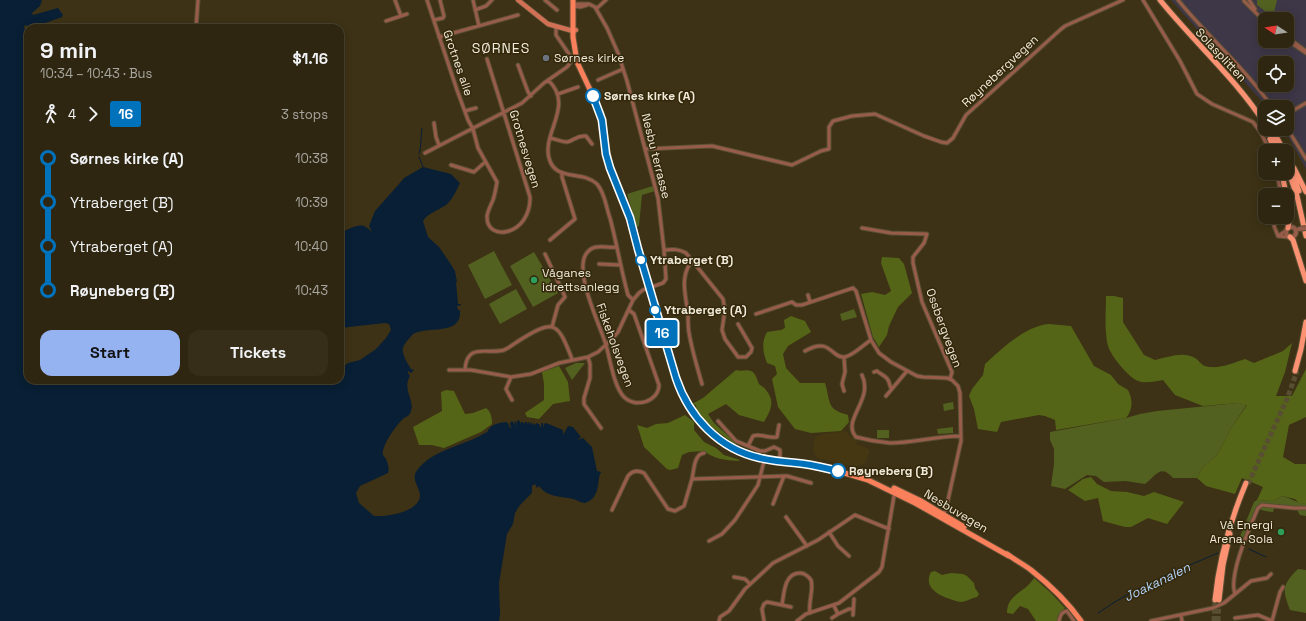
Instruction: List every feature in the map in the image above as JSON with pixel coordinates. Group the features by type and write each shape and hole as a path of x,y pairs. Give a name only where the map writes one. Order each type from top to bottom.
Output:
{"highway":[{"name":"Solasplitten","path":"1160,0 1241,91 1258,113"},
{"name":"Solasplitten","path":"1164,0 1189,30 1243,89 1258,109"},
{"path":"1294,168 1306,192"},
{"path":"1294,176 1306,219"},
{"path":"1291,180 1297,196 1306,236"},
{"path":"1287,229 1288,224"},
{"path":"1289,237 1293,240 1306,281"},
{"path":"1306,322 1296,371 1306,340"},
{"path":"1217,600 1227,547 1247,484"}],"main road":[{"path":"518,0 545,22 558,27 574,29"},
{"name":"Nesbuvegen","path":"576,3 574,29 579,55 590,89 601,114 610,168 627,209 676,378 685,402 692,413 714,436 731,446 748,453 765,458 841,472 868,480 915,498 1030,570 1051,586 1066,601 1081,621"},
{"name":"Nesbuvegen","path":"765,458 780,459 796,463"}],"street":[{"path":"196,24 198,0"},
{"path":"395,0 402,16"},
{"name":"Grotnes alle","path":"427,0 465,111 473,129"},
{"name":"Grotnes alle","path":"434,20 443,18 444,16 440,0"},
{"path":"473,0 479,26"},
{"path":"475,10 486,6 492,0"},
{"path":"545,0 557,10"},
{"path":"576,3 589,4 588,0"},
{"path":"596,9 606,0"},
{"name":"Røynebergvegen","path":"646,149 712,146 792,165 829,149 829,127 833,121 847,116 872,114 924,136 947,143 953,138 966,115 1060,30 1065,26 1123,0"},
{"path":"1143,0 1180,61 1195,92 1212,104 1253,122 1261,132 1267,144"},
{"path":"1178,0 1252,80 1267,100"},
{"path":"1239,0 1244,0 1258,14"},
{"path":"1249,0 1258,13"},
{"name":"Nesbu terrasse","path":"589,4 596,9 611,36 623,69 646,149 658,198 666,278 662,283 649,288"},
{"path":"386,20 407,14"},
{"path":"439,37 518,15"},
{"path":"424,153 522,103 548,80 567,67 571,60 570,55 556,35 558,27"},
{"path":"1294,43 1306,52"},
{"name":"Grotnesvegen","path":"473,129 478,148 497,182 494,199 487,216 488,222 491,228 507,232 514,229 526,218 530,205 530,197 487,59"},
{"path":"518,65 528,92 531,96"},
{"path":"598,80 623,69"},
{"path":"548,80 554,86 558,94 558,107 548,146 548,158 554,167 562,174 585,177 593,180 598,185 605,200 628,295 633,300"},
{"path":"558,94 578,87"},
{"path":"1294,110 1306,103"},
{"name":"Grotnes alle","path":"465,111 476,108"},
{"path":"434,123 439,145"},
{"path":"550,138 566,142 577,137 586,136 592,144"},
{"path":"1292,136 1306,159"},
{"path":"451,165 474,172 485,162"},
{"path":"550,240 575,218 562,174"},
{"path":"1275,224 1274,226 1278,236"},
{"path":"1278,236 1292,227 1297,231 1306,230"},
{"name":"Ossbergvegen","path":"862,228 891,233 926,234 924,244 912,256 913,263 922,302 952,372 950,379"},
{"path":"1287,229 1286,234 1289,237"},
{"path":"1278,236 1294,237 1297,231"},
{"name":"Fiskeholsvegen","path":"617,247 613,248 601,246 592,249 586,254 583,264 590,304 606,345 617,384 624,397 633,402 640,403 648,401 654,397 659,389 659,385 634,314 629,310"},
{"path":"664,250 674,248 686,253 723,299 725,310 722,330 725,339 738,357 746,357 752,352 752,348 738,324"},
{"path":"545,254 565,298 558,305 552,327"},
{"path":"692,261 688,268 683,286 689,335 702,384"},
{"path":"599,264 621,265"},
{"path":"449,370 465,369 511,378 532,374 572,359 588,357 598,352 618,332 633,300 639,293 649,288"},
{"path":"756,314 792,302 799,306 851,288 856,291 871,340 883,357 907,371 923,377 945,377 956,384 960,393 961,441 947,505 942,515"},
{"path":"808,296 810,302"},
{"path":"465,369 466,363 472,354 483,350 504,350 544,327 552,327 560,332 572,359"},
{"path":"805,351 817,346 824,346 831,349 837,355 844,357 850,355 871,340"},
{"path":"588,357 590,364 590,378 584,398 584,404 601,428"},
{"path":"844,357 845,372 842,384 844,391"},
{"path":"874,372 877,371 887,378 892,389"},
{"path":"886,396 907,371"},
{"path":"862,375 865,384 863,399 852,421 851,427 856,437 891,443 960,436"},
{"path":"511,378 506,389 512,400"},
{"path":"718,421 736,441 760,451 766,451 774,447 778,448 780,450 780,459"},
{"path":"748,446 753,436 756,434 772,438 777,437 779,425"},
{"path":"612,510 628,476 633,472 639,471 644,473 668,509 675,511 684,506 697,456 704,453"},
{"path":"709,541 722,534 735,520 755,490 765,458"},
{"path":"692,478 760,478 784,476 811,482"},
{"path":"773,504 784,476"},
{"path":"797,621 802,616 834,606 879,572 882,567 894,503 898,492"},
{"path":"1235,594 1233,588 1238,560 1258,508 1262,505 1306,508"},
{"path":"720,621 720,617 729,611 750,584 773,563 807,546 855,515 889,529"},
{"path":"786,517 807,546"},
{"path":"829,532 844,554 849,556"},
{"path":"782,605 788,580 794,574 802,573 809,577 812,582 809,605 810,613"},
{"path":"1151,621 1213,608 1224,603 1251,581 1267,578 1271,574"},
{"path":"734,577 745,579 750,584"},
{"path":"1235,618 1258,615 1272,621 1280,592 1283,587"},
{"path":"853,614 854,599"},
{"path":"764,621 762,612 764,604 767,602 791,607"},
{"path":"834,606 838,614"},
{"path":"832,618 849,609 853,609"},
{"path":"1058,621 1061,614 1067,611 1074,621"},
{"path":"1181,615 1182,621"}],"shaded area":[{"path":"1171,0 1306,0 1306,169 1294,147 1294,144 1292,144 1288,136 1294,136 1294,100 1261,100"},
{"path":"846,431 851,437 858,440 856,444 869,449 865,463 853,468 836,462 817,458 813,450 815,437 823,434"}],"green space":[{"path":"1257,0 1277,0 1274,12 1266,12 1257,5"},
{"path":"653,186 655,191 642,195 639,226 637,227 627,194"},
{"path":"494,251 512,285 485,299 468,265"},
{"name":"Våganes idrettsanlegg","path":"534,252 558,293 533,307 510,266"},
{"path":"882,257 899,258 904,264 912,293 898,307 889,326 887,335 879,347 873,337 861,294 872,292 885,295 891,291 881,263"},
{"path":"516,289 527,309 500,324 489,304"},
{"path":"1106,296 1123,298 1123,322 1144,355 1155,360 1170,356 1186,355 1210,367 1225,366 1245,359 1254,363 1283,351 1292,343 1285,372 1276,396 1292,396 1306,369 1306,417 1289,425 1283,457 1295,464 1306,464 1306,504 1299,503 1295,499 1282,496 1274,501 1257,500 1263,487 1242,478 1235,494 1206,486 1197,478 1202,468 1217,455 1232,427 1247,405 1238,403 1203,406 1175,395 1163,380 1144,382 1134,379 1120,366 1108,346 1106,327"},
{"path":"854,309 857,317 842,321 840,314"},
{"path":"791,316 805,321 811,332 788,346 783,354 786,368 800,383 825,383 830,404 836,410 848,415 849,422 841,431 811,433 795,429 778,407 772,379 777,374 775,366 767,363 764,355 763,344 767,332 785,328 784,320"},
{"path":"1049,324 1071,326 1094,366 1111,375 1118,384 1128,390 1132,404 1126,418 1056,430 1055,420 1039,415 1001,422 997,432 978,429 974,409 969,396 972,389 983,375 985,364 1014,339 1031,329"},
{"path":"576,363 585,363 572,380 565,368"},
{"path":"559,366 568,382 570,401 553,404 539,419 527,417 525,413 544,400 542,372"},
{"path":"736,370 749,370 753,372 759,384 769,394 771,406 764,422 739,415 726,404 708,414 714,423 736,443 736,445 703,421 697,413 696,405 692,404 703,398"},
{"path":"446,390 454,391 465,414 473,413 486,408 491,415 492,424 481,432 444,448 432,445 419,445 413,427 442,411 441,392"},
{"path":"953,402 954,409 944,411 943,404"},
{"path":"1238,403 1247,404 1232,427 1217,455 1202,468 1197,478 1173,478 1169,474 1162,471 1156,474 1145,484 1126,481 1104,482 1096,476 1087,475 1065,489 1051,486 1054,464 1054,449 1050,440 1050,432 1157,411"},
{"path":"685,415 694,422 694,430 704,442 716,448 724,455 740,460 720,459 704,451 689,452 682,455 678,468 670,470 667,469 644,447 637,425 647,428 656,424 668,423"},
{"path":"953,427 953,433 938,434 937,429"},
{"path":"877,430 889,430 889,438 877,438"},
{"path":"1091,477 1097,484 1111,491 1127,492 1144,496 1154,492 1184,502 1167,524 1148,518 1131,527 1125,527 1103,521 1098,498 1085,501 1068,490 1083,479"},
{"path":"1282,496 1306,504 1306,516 1300,515 1295,507 1275,504 1273,512 1256,508 1244,540 1239,539 1254,502 1257,500 1274,501"},
{"path":"1298,569 1306,570 1306,613 1290,610 1285,592 1286,583"},
{"path":"935,571 942,575 951,573 963,574 967,576 974,583 979,594 977,597 962,602 950,599 937,593 930,586 929,582 931,572"},
{"path":"1034,578 1065,608 1058,615 1057,621 1036,621 1028,609 1020,606 1013,614 1007,613 1010,602 1013,598"}],"water":[{"path":"0,0 42,0 40,6 32,13 33,15 58,8 63,15 62,17 42,24 24,24 24,384 344,384 344,366 348,363 360,360 376,349 391,330 389,324 385,323 344,328 344,231 355,226 365,226 372,232 369,226 375,211 404,178 423,167 451,174 460,183 448,203 423,221 428,237 439,247 455,271 458,304 461,304 457,306 458,310 460,310 459,318 455,324 450,327 419,331 413,334 404,345 403,351 406,361 411,369 414,370 411,373 408,371 410,376 407,387 412,406 411,410 409,415 397,425 384,446 383,455 388,464 388,473 360,486 356,493 359,503 374,516 387,516 402,512 415,506 419,501 420,495 415,476 418,469 425,462 441,452 487,432 490,427 494,425 505,422 508,423 511,428 510,423 512,421 516,426 514,421 517,424 517,421 519,420 521,424 521,422 524,424 527,422 527,425 529,422 530,425 531,422 533,425 533,423 536,425 536,423 539,424 541,428 541,423 543,423 543,428 544,424 546,423 563,430 563,435 568,426 573,427 581,437 577,440 583,438 592,447 597,471 601,472 597,492 589,501 582,503 573,499 546,493 539,486 537,488 535,484 532,486 532,493 520,505 515,513 513,524 507,534 499,583 499,621 0,621"}],"waterway":[{"path":"419,154 422,128"},
{"path":"419,157 423,167"},
{"name":"Joakanalen","path":"1249,549 1266,557"},
{"name":"Joakanalen","path":"1098,613 1141,587 1218,553"}],"tunnel":[{"path":"1248,484 1287,399 1297,371"},
{"path":"1214,621 1215,600"},
{"path":"1218,621 1219,600"}],"bus line":[{"name":"16","path":"593,96 599,108 604,127 606,154 610,168 623,197 630,218 676,378 688,407 700,423 714,436 740,452 760,459 796,463 838,471"}],"place":[{"name":"Sørnes kirke","path":"546,58"},
{"name":"Sørnes kirke (A)","path":"593,96"},
{"name":"Ytraberget (B)","path":"641,260"},
{"name":"Våganes idrettsanlegg","path":"534,280"},
{"name":"Ytraberget (A)","path":"655,310"},
{"name":"Røyneberg (B)","path":"838,471"},
{"name":"Vå Energi Arena, Sola","path":"1281,532"}],"district":[{"name":"SØRNES","path":"501,48"}]}
